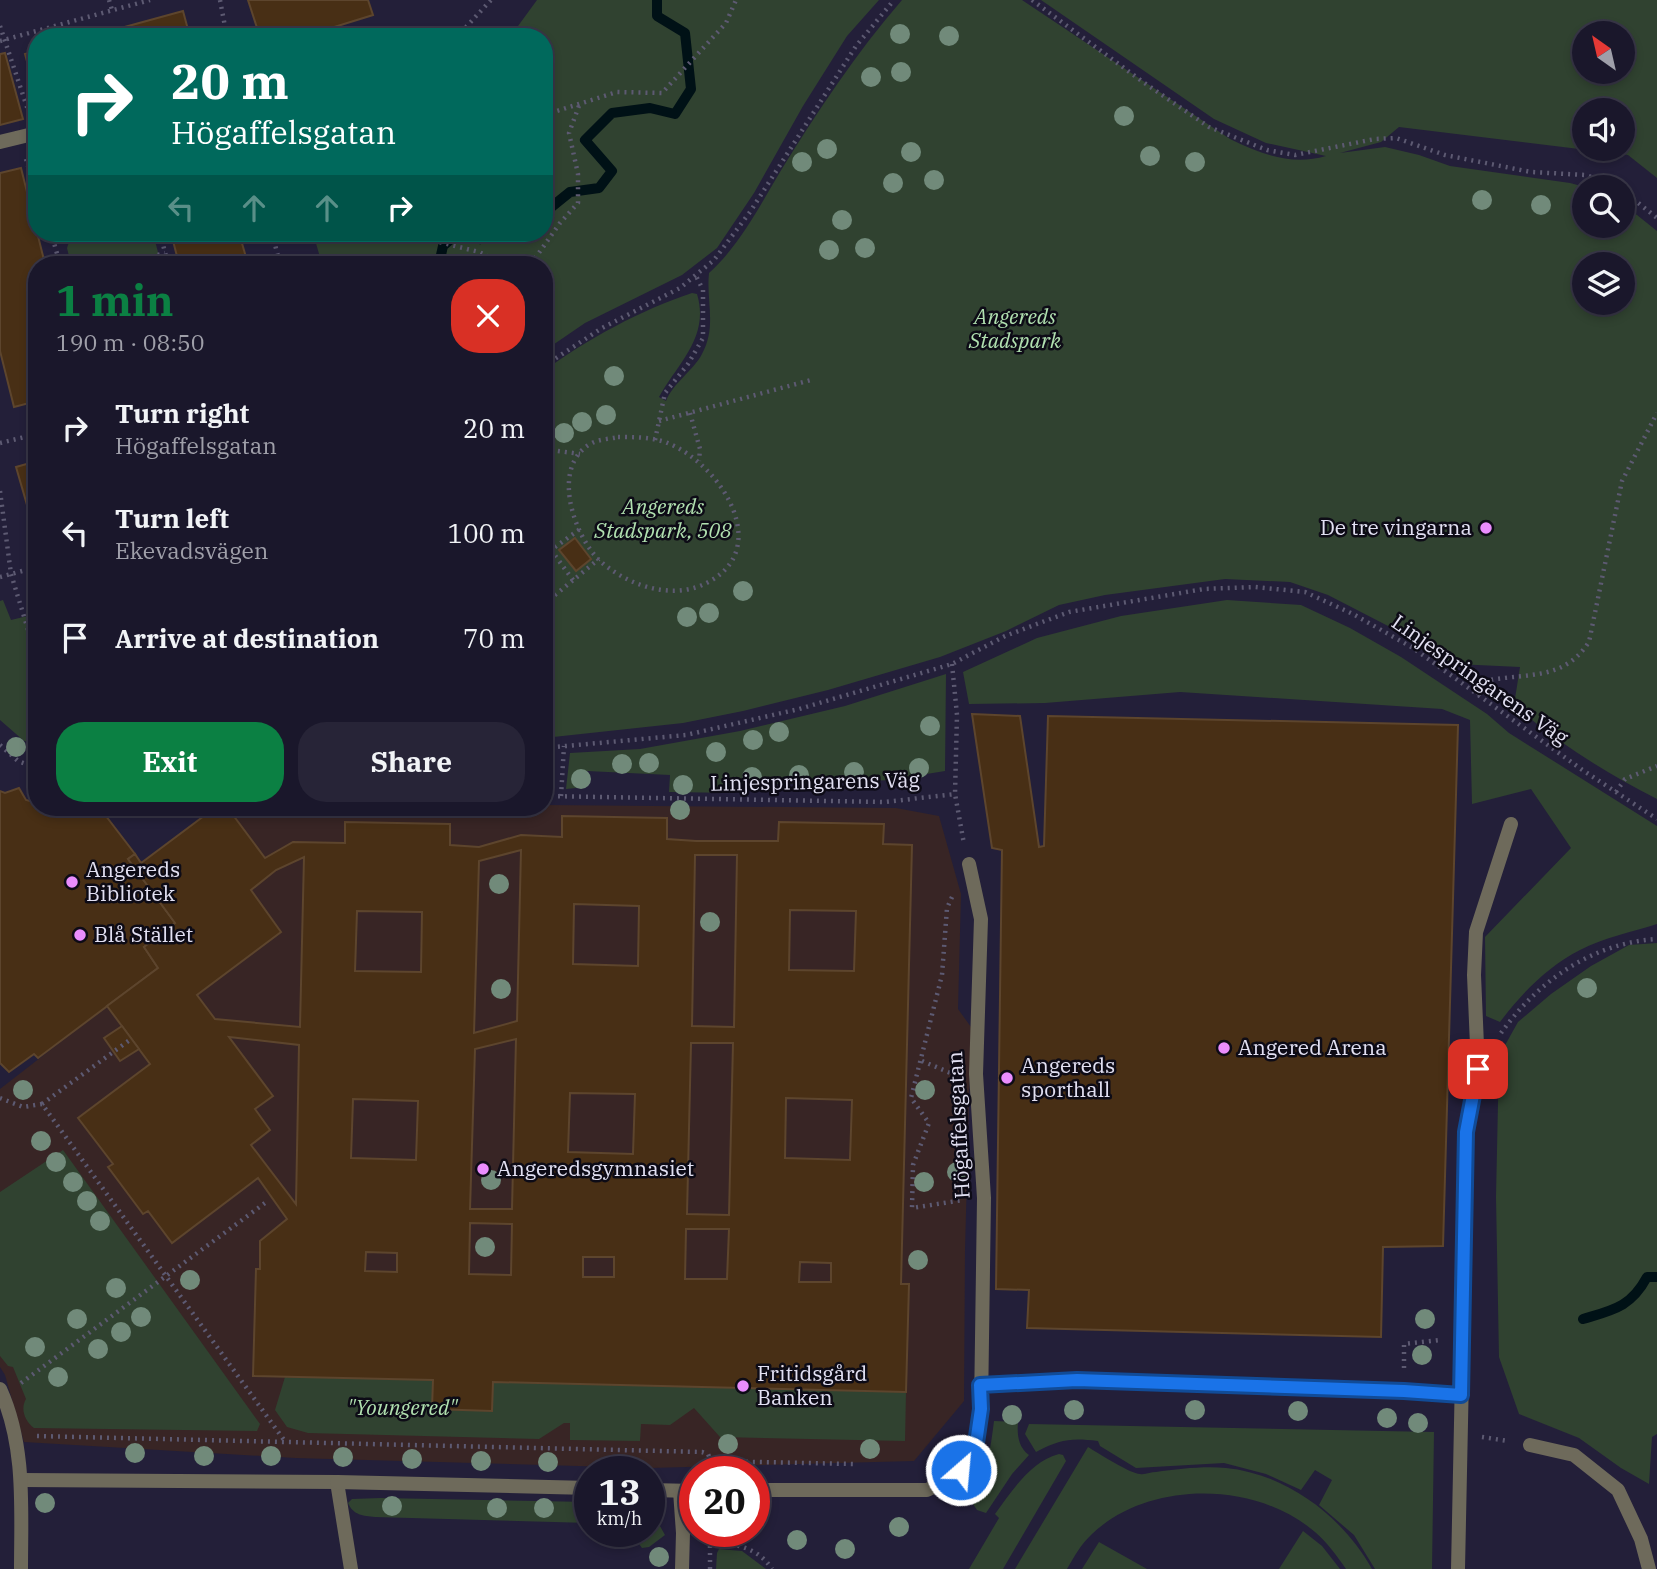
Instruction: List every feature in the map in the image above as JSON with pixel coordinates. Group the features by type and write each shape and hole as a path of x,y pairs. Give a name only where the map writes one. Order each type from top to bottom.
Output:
{"street":[{"path":"0,142 28,135"},
{"path":"1458,1569 1466,1132 1478,1069 1475,932 1511,824"},
{"name":"Högaffelsgatan","path":"770,1490 927,1490 961,1470 975,1450 981,1409 984,1198 975,1074 981,919 969,864"},
{"path":"980,1385 1077,1380 1461,1395"},
{"path":"2,1393 15,1436 21,1480 21,1569"},
{"path":"1530,1445 1574,1455 1618,1490 1641,1539 1649,1569"},
{"path":"21,1480 337,1482 574,1488"},
{"path":"337,1482 351,1569"},
{"path":"682,1569 683,1547"}],"path":[{"path":"109,0 112,10"},
{"path":"47,28 150,0"},
{"path":"220,0 225,28"},
{"path":"463,28 491,0"},
{"path":"553,112 617,92 662,93 726,23 736,0"},
{"path":"553,360 602,328 680,288 714,260 750,212 856,46 894,0"},
{"path":"1032,0 1209,127 1267,150 1295,155 1375,139 1396,138 1445,155 1531,172 1572,175"},
{"path":"0,26 28,110"},
{"path":"3,40 28,33"},
{"path":"553,233 578,204 578,174 569,133 580,102"},
{"path":"20,137 28,166"},
{"path":"1635,200 1657,218"},
{"path":"162,242 166,256"},
{"path":"436,242 487,256"},
{"path":"154,256 165,253"},
{"path":"655,440 665,393 688,364 703,338 703,290 696,276"},
{"path":"659,421 811,380"},
{"path":"690,413 700,449 699,461"},
{"path":"1477,695 1490,680 1555,671 1581,654 1594,624 1622,481 1657,413"},
{"path":"0,443 28,436"},
{"path":"618,437 655,440 665,442 699,461 719,481 736,515 737,541 734,555 727,567 715,579 688,590 657,590 628,579 599,559 580,529 568,492 574,463 594,442 618,437"},
{"path":"553,450 580,454"},
{"path":"0,491 11,574 28,630"},
{"path":"553,549 580,529"},
{"path":"553,553 573,580"},
{"path":"553,597 599,559"},
{"path":"0,577 28,569"},
{"name":"Linjespringarens Väg","path":"553,747 686,735 799,709 952,664 1005,636 1069,612 1204,589 1255,587 1305,592 1353,614 1413,648 1581,769 1657,818"},
{"path":"952,664 957,715 955,794 969,864 947,908 942,975 911,1098 929,1123 913,1165 912,1208 956,1201"},
{"path":"0,745 18,761 28,765"},
{"path":"561,796 564,746"},
{"path":"1616,792 1625,779 1657,766"},
{"name":"Linjespringarens Väg","path":"553,796 885,802 955,794"},
{"path":"1478,1069 1527,999 1561,970 1603,951 1641,940 1657,939"},
{"path":"0,1098 23,1107 42,1104 131,1039"},
{"path":"922,1061 959,1076"},
{"path":"42,1104 284,1441"},
{"path":"2,1393 265,1203"},
{"path":"1404,1391 1404,1344 1462,1338"},
{"path":"1460,1434 1530,1445"},
{"path":"15,1436 702,1452 709,1456"},
{"path":"770,1462 856,1464"},
{"path":"710,1547 710,1569"},
{"path":"746,1547 772,1569"}],"shaded area":[{"name":"Angeredsgymnasiet","path":"553,805 896,808 939,816 961,894 958,1009 971,1027 964,1401 914,1461 770,1465 770,1456 679,1456 679,1467 665,1468 665,1456 574,1456 574,1466 295,1458 24,1442 5,1375 0,1367 0,1089 107,1006 135,854 142,862 204,816 553,816"}],"green space":[{"path":"537,0 879,0 847,36 803,106 754,193 717,248 682,275 585,323 553,345 553,256 320,256 316,242 553,242 553,28 517,28"},
{"name":"Angereds Stadspark","path":"902,0 1022,0 1230,139 1276,157 1313,159 1326,156 1266,143 1214,119 1041,0 1657,0 1657,178 1635,161 1635,98 1572,98 1572,148 1399,127 1381,142 1340,153 1385,147 1450,166 1572,184 1572,238 1635,238 1635,213 1657,231 1657,799 1583,756 1514,705 1520,667 1456,664 1432,655 1390,627 1328,595 1290,582 1225,579 1105,595 1059,605 1006,631 940,657 828,690 683,723 553,737 553,365 615,326 673,300 692,293 697,294 700,309 696,337 659,397 666,401 673,388 698,360 706,344 710,324 709,273 740,238 823,105"},
{"path":"69,242 155,242 159,256 69,256"},
{"path":"3,600 11,620 28,616 28,742 0,720 0,601"},
{"path":"1227,600 1301,605 1350,628 1401,657 1487,714 1509,733 1657,826 1657,924 1598,942 1568,957 1536,982 1500,1022 1486,1016 1485,937 1571,848 1531,789 1472,804 1470,720 1442,709 1180,692 1045,703 969,704 963,672 1037,638 1121,616"},
{"path":"946,674 945,771 890,780 817,784 736,784 735,793 669,792 670,775 587,771 586,787 566,789 570,753 640,749 740,731 845,706"},
{"path":"1657,943 1657,1434 1652,1437 1649,1484 1579,1438 1519,1414 1499,1357 1496,1197 1499,1056 1518,1022 1551,994 1591,966 1629,945"},
{"path":"63,1150 260,1424 257,1431 34,1428 28,1422 24,1415 26,1399 13,1367 8,1366 0,1356 0,1192"},
{"name":"\"Youngered\"","path":"285,1377 433,1380 432,1409 492,1411 493,1382 906,1392 905,1441 720,1437 694,1408 670,1425 641,1424 640,1441 570,1440 570,1423 564,1423 539,1439 308,1433 287,1427 275,1410"},
{"path":"994,1421 1018,1422 1019,1440 1029,1455 1012,1474 986,1513 977,1510 965,1492 984,1468"},
{"path":"1029,1424 1434,1432 1432,1569 1375,1569 1354,1535 1319,1505 1332,1480 1315,1470 1301,1490 1266,1474 1224,1463 1136,1468 1100,1446 1098,1441 1066,1440 1036,1452 1025,1434"},
{"path":"1088,1447 1140,1474 1218,1467 1270,1479 1311,1501 1329,1516 1346,1532 1372,1569 1346,1569 1332,1549 1315,1532 1291,1515 1263,1503 1234,1496 1203,1494 1172,1496 1143,1504 1116,1516 1088,1538 1067,1569 1015,1569"},
{"path":"1059,1454 1063,1455 1066,1461 1003,1569 969,1569 999,1518 995,1514 1015,1487 1039,1463"},
{"path":"352,1499 574,1502 574,1523 375,1517 356,1512 348,1503"},
{"path":"1303,1531 1322,1546 1340,1569 1279,1569"},
{"path":"1099,1542 1147,1569 1082,1569"},
{"path":"719,1549 742,1551 766,1569 716,1569"}],"building":[{"path":"248,0 368,0 373,15 331,28 257,28"},
{"path":"183,11 188,28 121,28"},
{"path":"5,53 23,119 0,125 0,54"},
{"path":"21,168 28,196 28,242 40,242 43,256 28,256 28,403 14,407 0,351 0,173"},
{"path":"173,242 242,242 246,256 177,256"},
{"path":"28,464 28,508 16,467"},
{"path":"575,538 591,559 576,571 559,550"},
{"name":"Angered Arena","path":"972,714 1020,716 1039,847 1044,846 1048,716 1458,725 1443,1246 1383,1247 1381,1337 1027,1328 1029,1290 996,1289 1002,850 992,848"},
{"name":"Blå Stället","path":"19,788 28,801 28,816 106,816 135,854 128,859 175,923 144,947 158,968 38,1058 34,1054 9,1072 0,1063 0,791 5,793"},
{"path":"204,816 234,816 265,858 293,842 345,843 345,822 450,824 450,845 479,847 521,835 562,837 562,816 667,818 667,839 696,841 778,841 779,822 884,824 883,844 912,845 901,1284 909,1284 906,1392 493,1382 492,1411 432,1409 433,1380 253,1376 256,1269 260,1269 260,1241 287,1219 258,1178 172,1243 148,1211 143,1214 108,1167 113,1164 78,1118 150,1064 107,1006 158,968 144,947 175,923 128,859 135,854 141,863","holes":["521,850 517,1021 474,1033 479,861","695,855 737,855 734,1027 692,1026","304,857 300,1027 215,1019 197,995 281,932 251,890 276,870","574,904 639,906 638,966 573,964","790,910 856,911 854,971 789,970","357,911 422,912 421,972 355,971","229,1037 299,1045 296,1204 251,1145 270,1130 255,1109 273,1096","516,1039 512,1209 470,1209 475,1049","691,1043 733,1043 729,1215 687,1214","570,1093 635,1094 633,1154 568,1152","786,1098 852,1100 850,1160 785,1158","353,1099 418,1101 416,1160 351,1158","470,1223 512,1224 511,1275 469,1274","686,1229 729,1229 727,1279 685,1279","366,1252 397,1253 397,1272 365,1271","583,1257 614,1257 614,1277 583,1277","800,1262 831,1263 831,1282 799,1282"]},
{"path":"122,1026 139,1049 120,1061 104,1038"}],"waterway":[{"path":"553,206 570,192 599,188 612,171 585,140 612,113 650,108 675,114 691,89 685,33 657,16 657,0"},
{"path":"441,256 443,246 448,242"},
{"path":"1583,1319 1620,1306 1634,1295 1647,1277 1657,1277"}],"place":[{"name":"De tre vingarna","path":"1486,528"},
{"name":"Angereds Bibliotek","path":"72,882"},
{"name":"Blå Stället","path":"80,935"},
{"name":"Angered Arena","path":"1224,1048"},
{"name":"Angereds sporthall","path":"1007,1078"},
{"name":"Angeredsgymnasiet","path":"483,1169"},
{"name":"Fritidsgård Banken","path":"743,1386"}],"route":[{"path":"961,1470 975,1450 981,1409 980,1385 1077,1380 1461,1395 1466,1132 1478,1069"}],"park label":[{"name":"Angereds Stadspark, 508","path":"663,519"}]}
